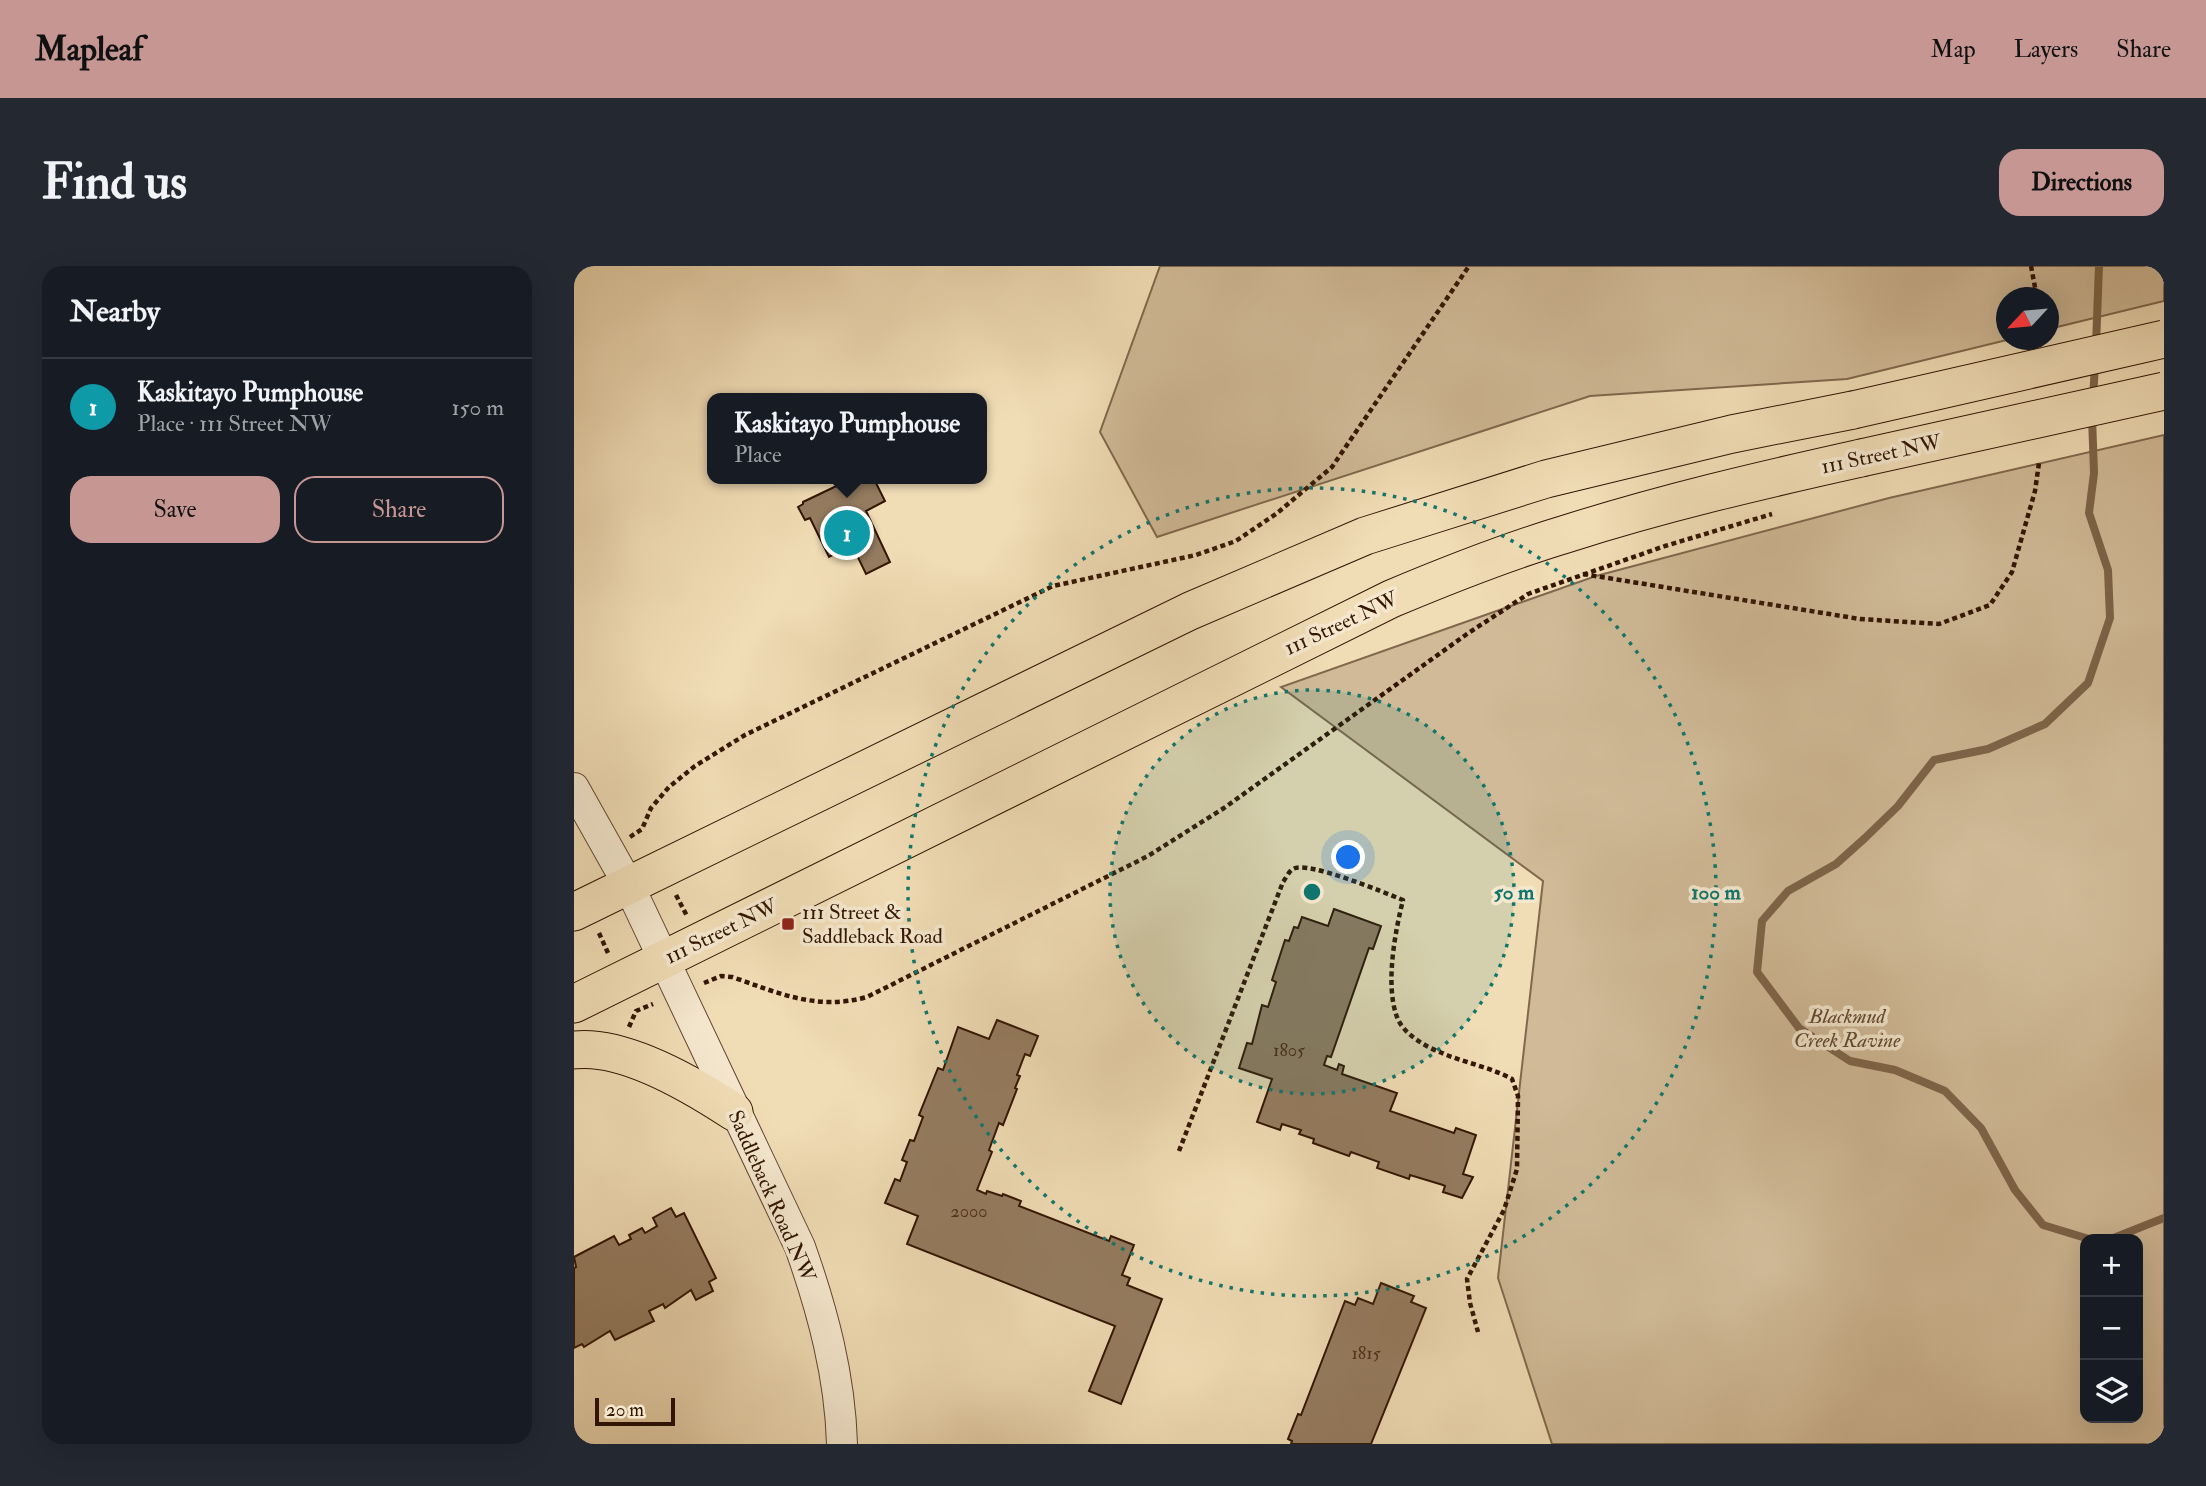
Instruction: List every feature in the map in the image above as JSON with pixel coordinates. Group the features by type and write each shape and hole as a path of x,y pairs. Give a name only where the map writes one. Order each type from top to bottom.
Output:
{"main road":[{"path":"580,909 1190,611 1364,536 1546,479 1732,434 1853,410 2164,339"},
{"name":"111 Street NW","path":"574,1004 629,996 664,959 1312,635 1459,571 1565,534 1752,482 2164,391"},
{"path":"574,1050 592,1048 654,1067 694,1086 734,1112"}],"street":[{"name":"Saddleback Road NW","path":"574,788 629,886 800,1247 819,1301 835,1367 841,1409 842,1444"}],"path":[{"path":"1469,266 1332,467 1276,514 1236,541 1196,555 1053,586 745,735 695,766 668,788 651,808 642,829 700,942 721,976 811,1002 832,1004 867,997 1148,856 1224,808 1467,634 1528,594 1665,545 1775,513"},
{"path":"2031,266 2035,287"},
{"path":"1582,574 1860,619 1939,624 1990,605 2012,572 2035,491 2039,463"},
{"path":"1179,1151 1283,881 1293,869 1303,866 1320,870 1402,900 1392,974 1392,998 1397,1019 1410,1035 1440,1052 1497,1071 1512,1079 1518,1096 1517,1169 1504,1210 1467,1279 1478,1332"},
{"path":"580,909 629,996"}],"green space":[{"path":"1160,266 2164,266 2164,301 2059,327 2059,287 1996,287 1996,343 1847,379 1590,396 1157,537 1100,432"},
{"name":"Blackmud Creek Ravine","path":"2164,435 2164,1444 1552,1444 1498,1278 1543,881 1281,687 1596,576 1889,498"}],"building":[{"path":"841,484 876,484 885,501 866,511 890,562 866,574 852,545 829,557 810,518 805,520 798,507"},
{"path":"1334,909 1381,926 1373,949 1369,948 1331,1057 1327,1056 1324,1065 1337,1070 1339,1064 1344,1066 1342,1074 1397,1093 1390,1111 1454,1133 1456,1128 1476,1135 1463,1174 1473,1177 1462,1198 1443,1192 1443,1185 1410,1175 1409,1179 1377,1168 1379,1162 1351,1152 1349,1156 1313,1143 1314,1139 1299,1134 1301,1130 1282,1124 1280,1130 1257,1122 1272,1079 1239,1068 1247,1043 1252,1044 1262,1005 1268,1007 1276,982 1272,980 1285,940 1289,941 1294,927 1298,928 1302,917 1328,926"},
{"path":"997,1020 1038,1036 1030,1056 1025,1054 1017,1075 1020,1076 1015,1088 1017,1089 1003,1125 999,1123 989,1150 992,1152 977,1190 986,1194 987,1191 1002,1196 1003,1194 1021,1201 1019,1206 1109,1241 1111,1236 1134,1245 1122,1275 1130,1278 1127,1285 1162,1299 1121,1404 1089,1391 1115,1326 907,1244 918,1216 885,1203 895,1179 900,1181 907,1162 902,1160 910,1140 914,1141 923,1117 919,1115 938,1068 943,1070 958,1027 989,1039"},
{"path":"671,1208 676,1217 684,1213 716,1278 709,1282 713,1291 696,1300 691,1290 665,1308 663,1304 649,1311 654,1321 615,1340 610,1331 584,1347 582,1344 574,1348 574,1257 614,1236 619,1245 631,1239 629,1235 642,1228 645,1233 657,1226 653,1218"},
{"path":"1381,1283 1414,1296 1411,1302 1426,1308 1371,1444 1291,1444 1292,1441 1288,1439 1298,1414 1301,1415 1345,1301 1355,1305 1358,1298 1373,1304"}],"waterway":[{"path":"2096,345 2099,266"},
{"name":"Blackmud Creek Ravine","path":"2093,398 2095,365"},
{"path":"2080,1236 2043,1225 2015,1190 1981,1128 1945,1091 1895,1070 1850,1061 1799,1028 1757,972 1762,921 1788,891 1836,864 1865,838 1898,806 1934,760 1988,749 2045,724 2088,683 2110,618 2108,570 2089,513 2094,473 2092,417"},
{"path":"2124,1234 2164,1218"}],"place":[{"name":"Kaskitayo Pumphouse","path":"847,533"},
{"name":"111 Street & Saddleback Road","path":"788,924"}]}
